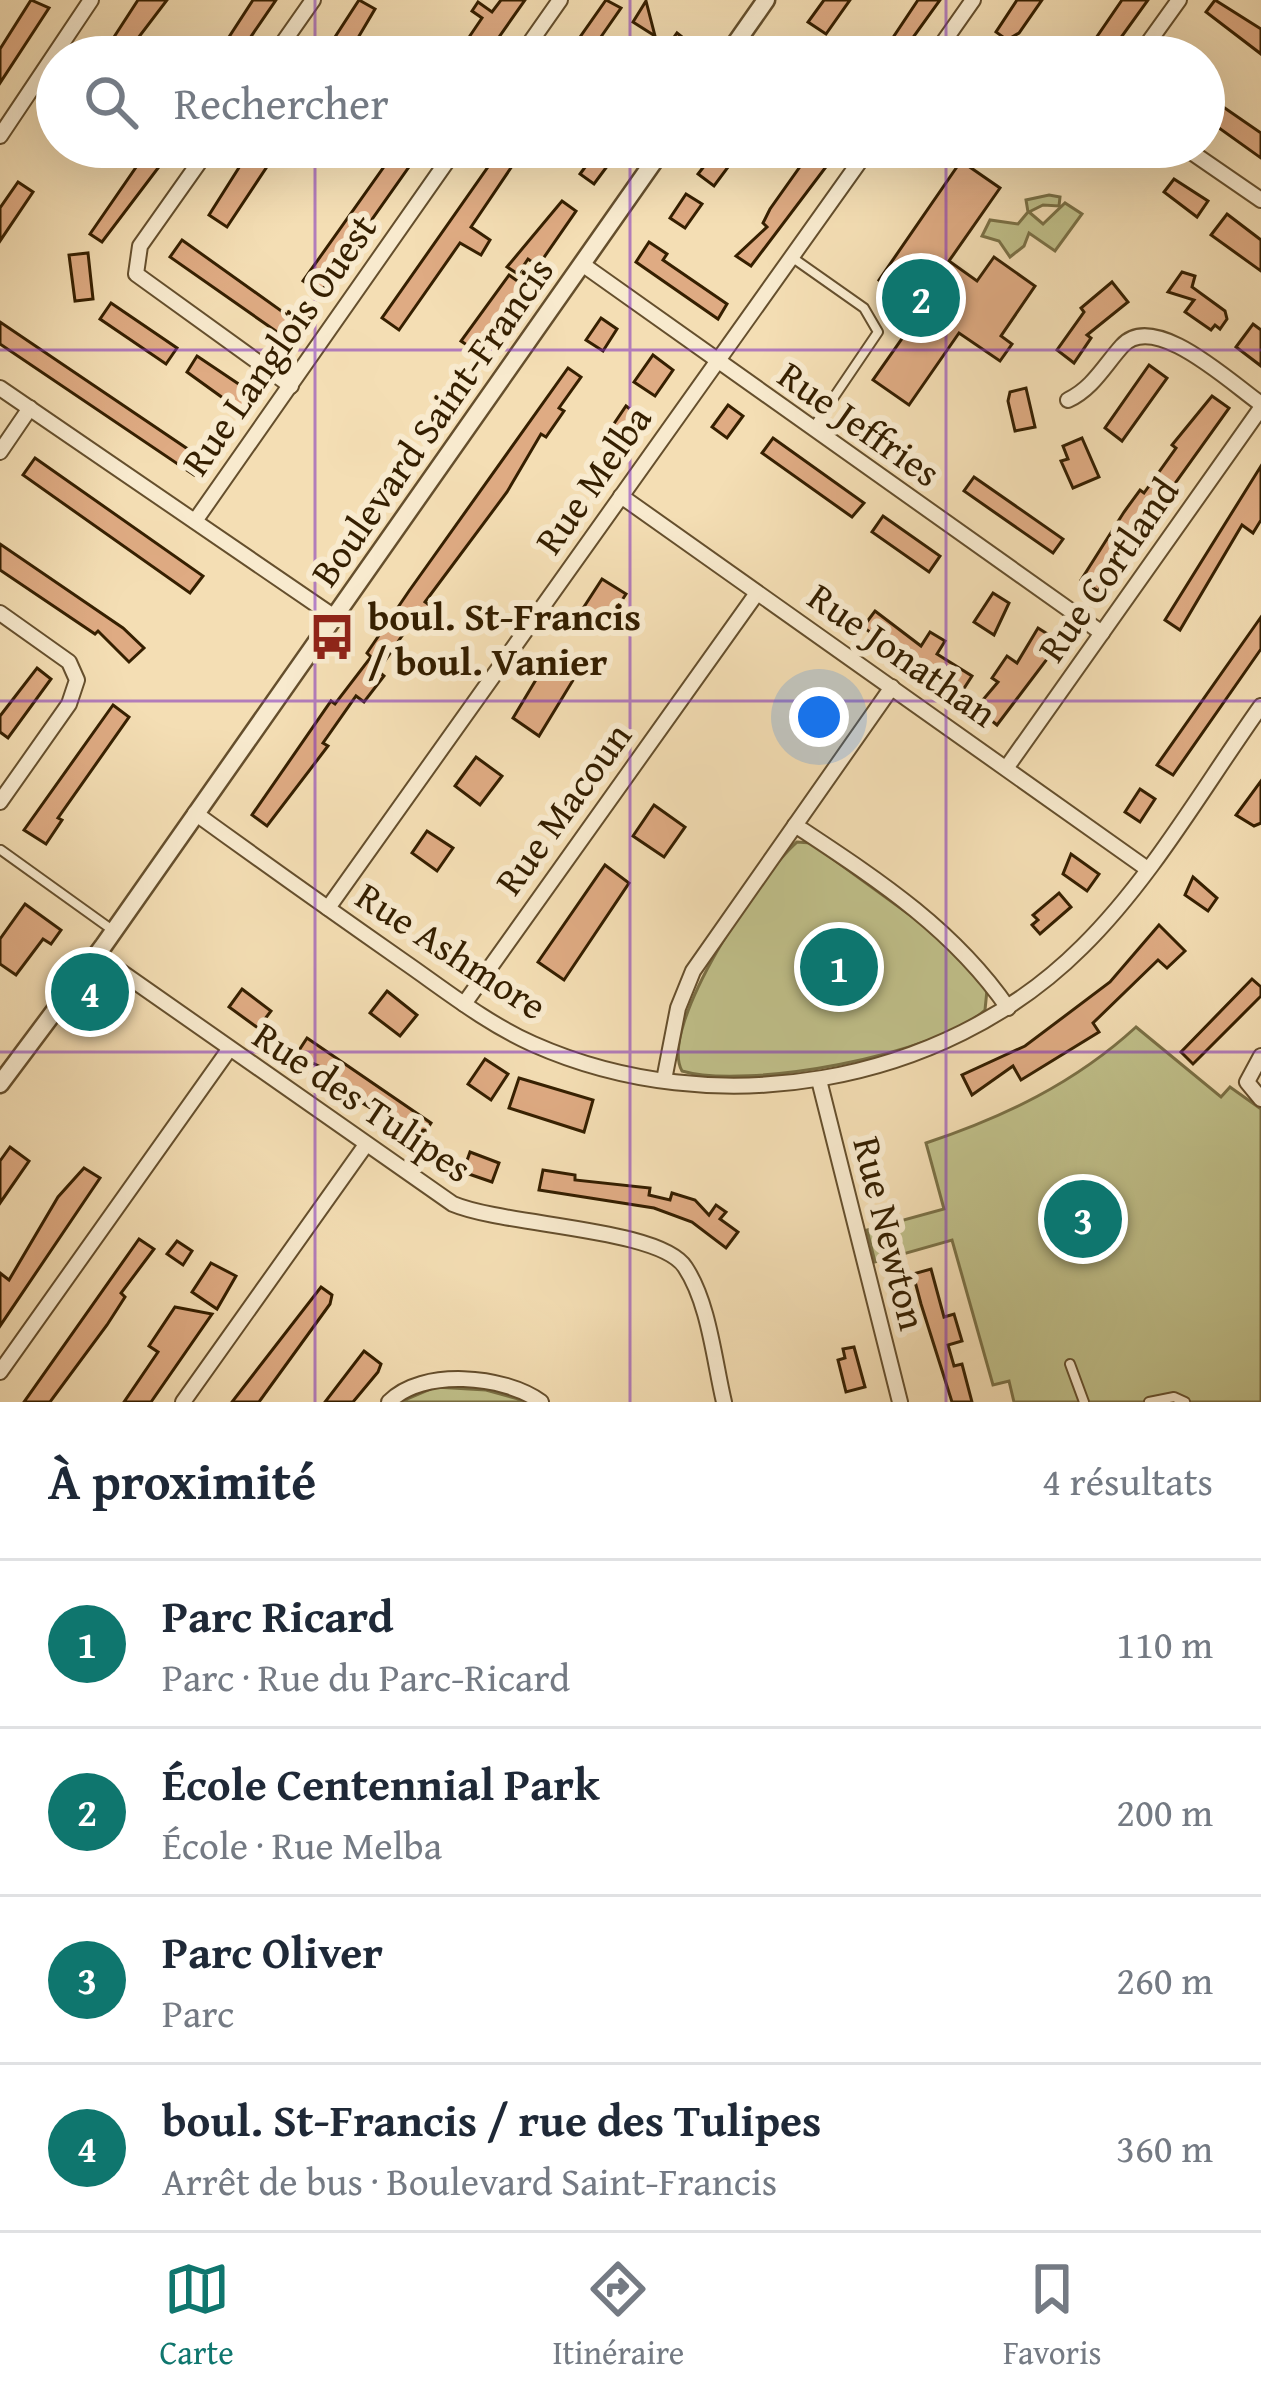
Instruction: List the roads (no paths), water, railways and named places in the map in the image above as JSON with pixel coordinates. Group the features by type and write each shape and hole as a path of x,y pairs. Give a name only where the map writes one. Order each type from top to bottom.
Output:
{"street":[{"path":"67,36 91,0"},
{"path":"288,36 313,0"},
{"path":"535,36 560,0"},
{"path":"741,36 766,0"},
{"path":"948,36 973,0"},
{"path":"1153,36 1179,0"},
{"path":"0,136 36,82"},
{"path":"195,168 140,246 136,274 290,386"},
{"name":"Rue Langlois Ouest","path":"195,521 442,168"},
{"name":"Boulevard Saint-Francis","path":"0,1084 97,956 649,168"},
{"name":"Rue Melba","path":"328,908 855,168"},
{"path":"1215,168 1261,200"},
{"name":"Rue Jeffries","path":"582,264 1102,633"},
{"path":"1068,400 1094,381 1129,338 1145,333 1168,340 1261,406"},
{"path":"0,388 333,616"},
{"name":"Rue Cortland","path":"1007,767 1261,406"},
{"path":"0,452 30,408"},
{"name":"Rue Jonathan","path":"621,496 1146,868"},
{"name":"Rue Macoun","path":"464,1004 757,593"},
{"path":"0,613 69,662 77,680 68,704 0,802"},
{"path":"664,1080 687,983 892,687"},
{"name":"Rue Ashmore","path":"195,814 464,1004 562,1056 664,1080 738,1086 819,1079 922,1050 1008,1008 1092,938 1261,706"},
{"path":"795,825 944,932 981,969 1008,1008"},
{"name":"Rue des Tulipes","path":"97,956 364,1147 467,1210 645,1241 674,1254 687,1269 698,1298 724,1402"},
{"path":"0,1372 228,1051"},
{"path":"1261,1055 1247,1082 1261,1099"},
{"name":"Rue Newton","path":"819,1079 900,1402"},
{"path":"183,1402 364,1147"},
{"path":"389,1402 412,1384 434,1380 501,1386 541,1402"}],"lane":[{"path":"792,257 864,308 878,332 812,430"},
{"path":"1,850 114,931"},
{"path":"1070,1364 1084,1402"},
{"path":"1149,1402 1174,1397 1185,1402"}],"place":[{"name":"École Centennial Park","path":"921,298"},
{"name":"boul. St-Francis / boul. Vanier","path":"332,637"},
{"name":"Parc Ricard","path":"839,967"},
{"name":"boul. St-Francis / rue des Tulipes","path":"90,992"},
{"name":"Parc Oliver","path":"1083,1219"}]}
